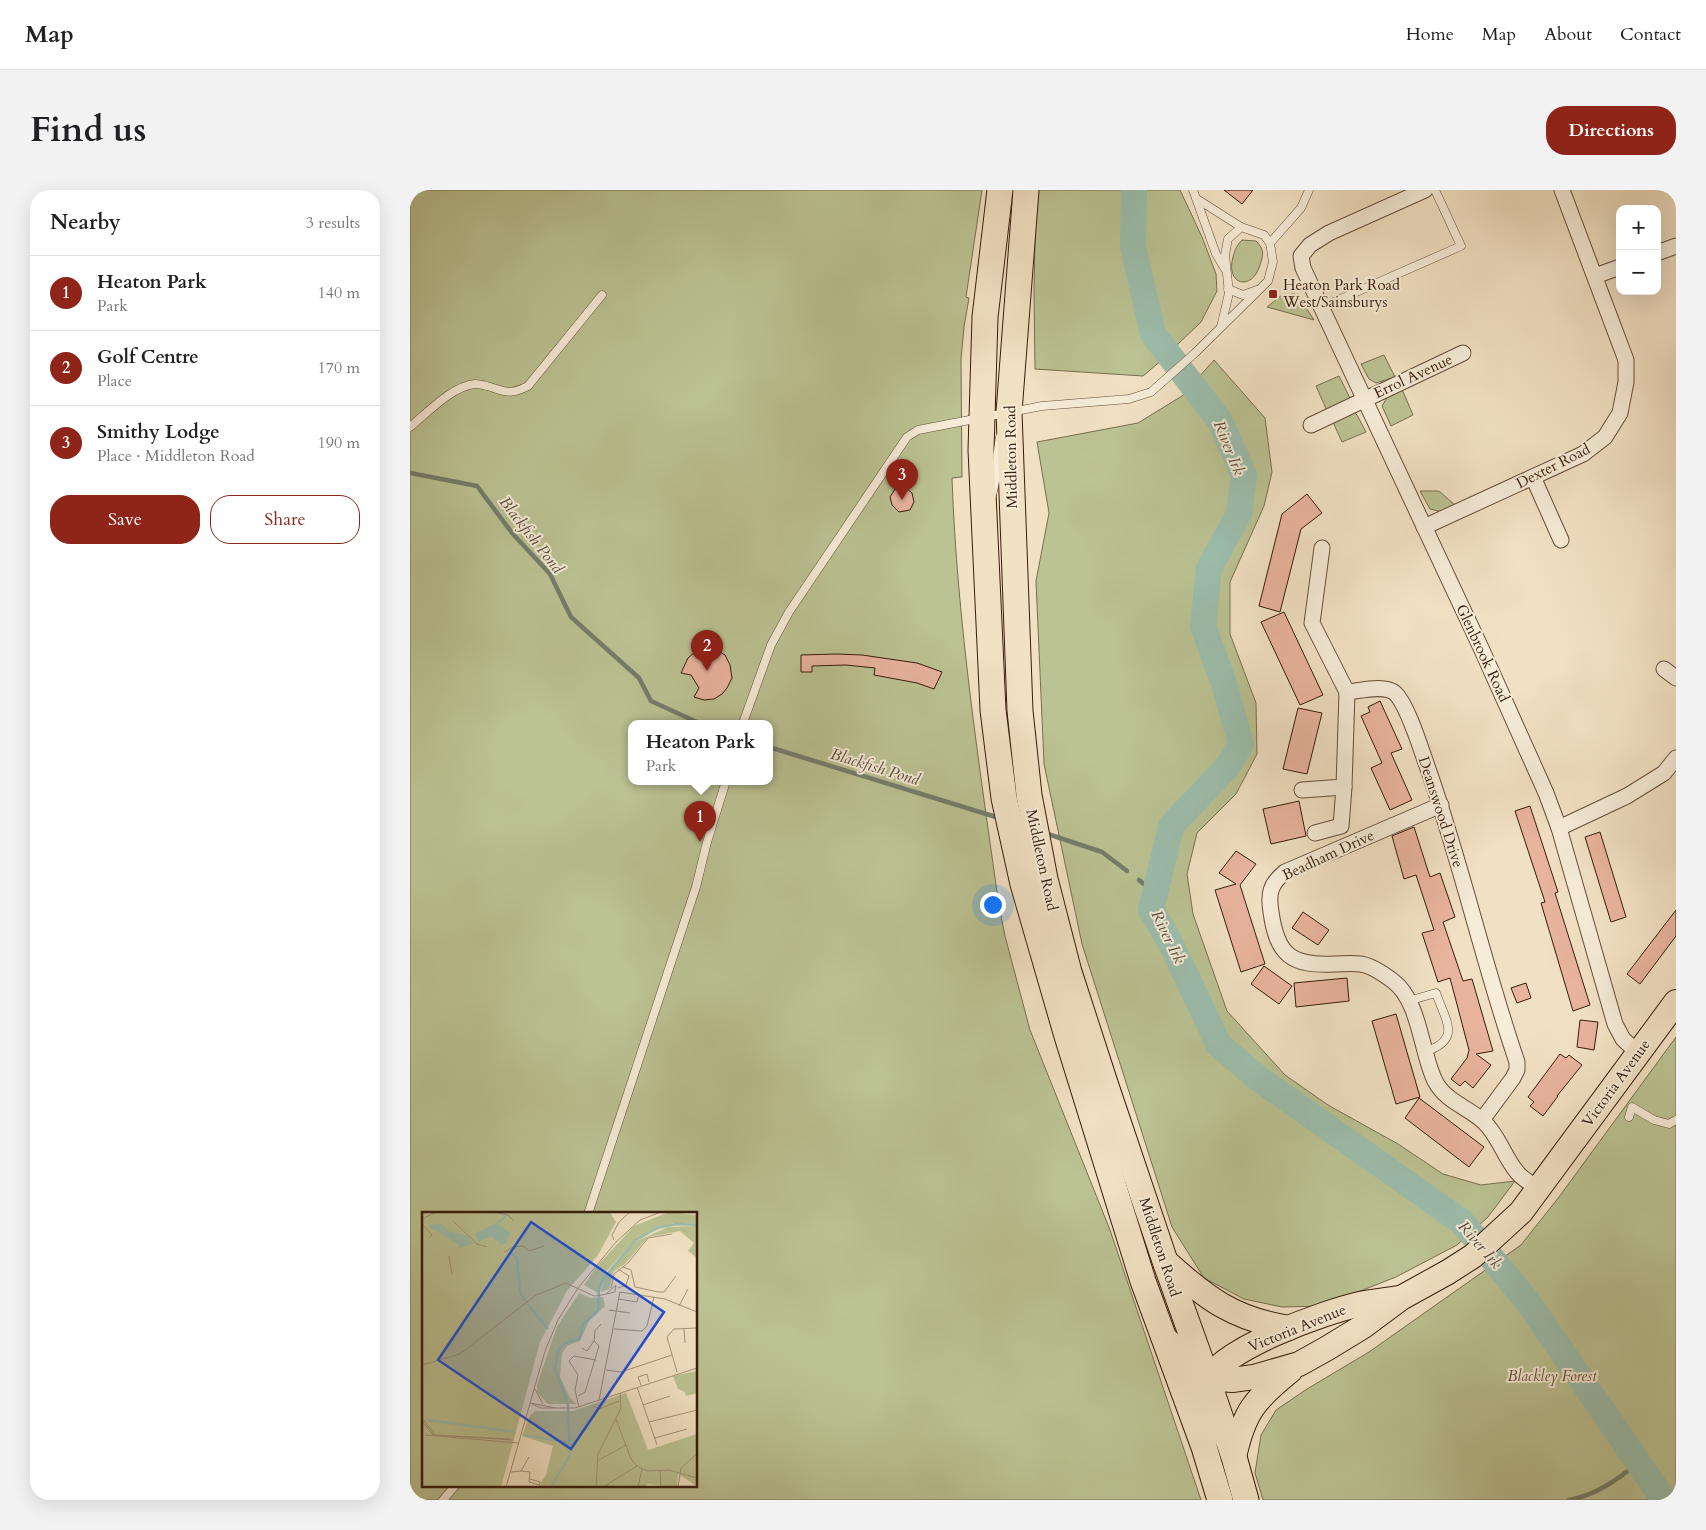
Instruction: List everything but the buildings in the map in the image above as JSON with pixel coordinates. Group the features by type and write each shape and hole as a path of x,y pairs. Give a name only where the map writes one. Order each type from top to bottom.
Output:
{"highway":[{"name":"Middleton Road","path":"1000,190 985,317 981,450 993,710 1004,798 1023,884 1048,974 1143,1281 1204,1447 1220,1500"},
{"name":"Middleton Road","path":"1026,190 1009,412 1020,711 1029,795 1045,879 1069,972 1165,1261 1208,1378 1246,1500"}],"main road":[{"name":"Victoria Avenue","path":"1208,1378 1222,1380 1244,1379 1299,1364 1362,1327 1401,1298 1473,1256 1520,1212 1676,1002"},
{"path":"1165,1261 1200,1292 1225,1308 1254,1321 1289,1328"},
{"name":"Victoria Avenue","path":"1208,1378 1220,1366 1249,1345 1289,1328 1360,1304 1401,1298"},
{"path":"1163,1336 1208,1378 1204,1391 1207,1428 1204,1447"},
{"path":"1234,1457 1244,1420 1255,1403 1271,1386 1299,1364"}],"street":[{"name":"Glenbrook Road","path":"1425,190 1329,233 1306,248 1301,260 1320,308 1481,648 1546,793 1559,828 1615,1024 1623,1039 1638,1053"},
{"name":"Dexter Road","path":"1424,527 1583,454 1605,437 1620,413 1626,382 1626,360 1562,190"},
{"path":"1661,252 1676,246"},
{"path":"1595,276 1616,268"},
{"name":"Errol Avenue","path":"1311,425 1462,353"},
{"path":"1533,477 1561,540"},
{"path":"1315,833 1341,826 1347,692 1312,623 1322,548"},
{"name":"Deanswood Drive","path":"1347,692 1386,688 1398,697 1420,744 1441,805 1500,1012 1517,1062 1513,1078 1482,1120"},
{"path":"1559,828 1627,796 1664,773 1676,758"},
{"path":"1302,790 1344,787"},
{"name":"Beadham Drive","path":"1441,805 1298,865 1278,878 1273,883 1271,889 1270,908 1274,930 1280,944 1288,955 1304,964 1362,964 1396,982 1405,994 1417,1022 1425,1052 1441,1091 1455,1104 1482,1120 1490,1129 1518,1173 1538,1188"}],"lane":[{"path":"1194,190 1216,254 1227,273"},
{"path":"1270,243 1301,208 1309,190"},
{"path":"1320,308 1461,246 1435,190"},
{"path":"744,720 771,645 790,612 907,437 918,430 1042,406 1129,399 1143,396 1156,389 1268,281 1273,262 1270,243 1264,235 1241,228 1197,199"},
{"path":"1221,327 1228,289 1225,255 1228,239 1241,228"},
{"path":"1228,289 1243,295 1259,290"},
{"path":"410,427 445,398 466,387 476,384 506,393 517,392 528,386 602,295"},
{"path":"984,518 996,484 997,450 1001,428 1009,412"},
{"path":"589,1212 696,887 707,842 725,785"},
{"path":"1408,1001 1436,993 1449,1029 1447,1039 1439,1047 1425,1052"},
{"path":"1629,1117 1632,1107 1654,1120 1668,1124 1676,1120"},
{"path":"443,1500 453,1488"}],"green space":[{"path":"410,190 982,190 966,297 969,298 961,359 962,477 952,478 964,639 999,906 1030,1030 1110,1230 1201,1500 410,1500"},
{"path":"1036,190 1124,190 1128,253 1146,328 1163,359 1143,376 1035,369"},
{"path":"1144,190 1180,190 1202,237 1216,274 1217,291 1201,322 1177,345 1162,327 1143,241"},
{"path":"1242,240 1256,241 1263,252 1256,274 1246,282 1240,282 1236,279 1232,266 1235,249"},
{"path":"1295,294 1314,320 1267,307 1282,295"},
{"path":"1384,355 1395,377 1376,383 1369,379 1361,364"},
{"path":"1214,360 1265,418 1272,472 1264,506 1230,582 1230,634 1256,703 1257,754 1236,794 1197,833 1187,874 1193,914 1227,1011 1285,1075 1328,1105 1398,1144 1443,1174 1481,1185 1515,1181 1488,1217 1457,1245 1396,1277 1322,1306 1282,1307 1244,1299 1204,1278 1172,1227 1082,944 1044,764 1036,581 1049,513 1037,442 1138,423 1182,396"},
{"path":"1339,376 1351,400 1327,411 1316,386"},
{"path":"1402,389 1413,415 1391,426 1382,406 1388,396"},
{"path":"1353,411 1366,432 1342,442 1332,420"},
{"path":"1420,491 1439,491 1455,505 1442,512 1430,509"},
{"name":"Blackley Forest","path":"1676,1037 1676,1500 1263,1500 1255,1473 1261,1435 1276,1410 1369,1352 1521,1245 1559,1197"}],"waterway":[{"name":"River Irk","path":"1134,190 1133,247 1153,334 1220,421 1244,475 1239,514 1209,568 1203,626 1224,684 1241,744 1228,766 1171,826 1151,910 1169,940 1219,1045 1259,1079 1462,1222 1528,1302 1664,1500"},
{"name":"Blackfish Pond","path":"410,473 477,486 512,533 550,574 571,617 639,678 651,701 692,720"},
{"name":"Blackfish Pond","path":"773,748 996,817"},
{"name":"Blackfish Pond","path":"1045,833 1102,852 1127,871"},
{"path":"1139,880 1155,893"},
{"path":"1569,1500 1579,1498 1606,1486 1638,1463"}],"place":[{"name":"Heaton Park Road West/Sainsburys","path":"1273,294"},
{"name":"Smithy Lodge","path":"902,500"},
{"name":"Golf Centre","path":"707,671"},
{"name":"Heaton Park","path":"700,842"}]}
